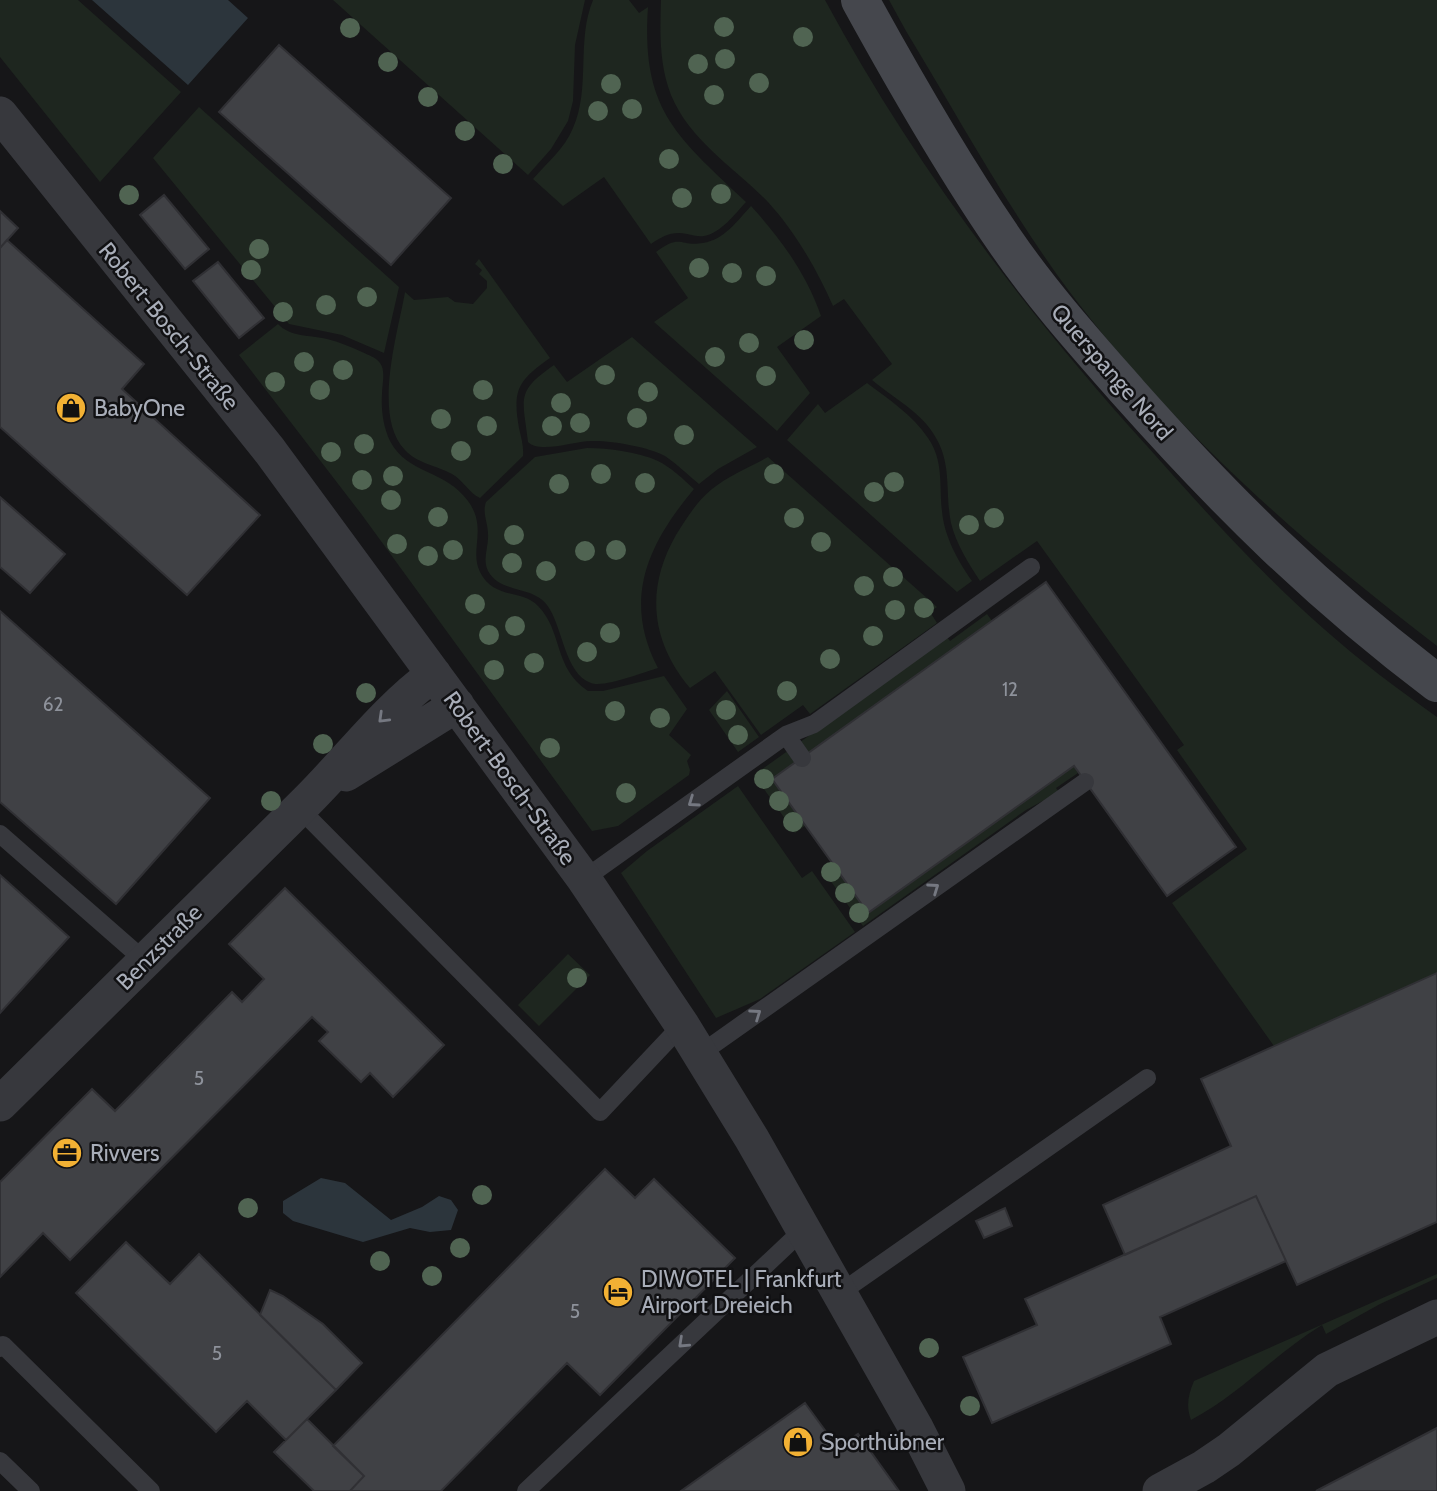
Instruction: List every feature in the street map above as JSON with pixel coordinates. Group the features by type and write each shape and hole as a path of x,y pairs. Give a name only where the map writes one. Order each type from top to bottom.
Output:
{"main road":[{"name":"Querspange Nord","path":"860,0 985,210 1037,284 1081,339 1158,426 1248,520 1354,619 1437,684"}],"street":[{"name":"Robert-Bosch-Straße","path":"0,114 270,452 584,879 691,1039 804,1229 916,1428 948,1491"},
{"name":"Benzstraße","path":"0,1104 309,799 368,733 411,691 435,674"},
{"name":"Benzstraße","path":"309,799 457,705"},
{"path":"1160,1491 1229,1450 1327,1370 1437,1317"}],"lane":[{"path":"584,879 786,735 814,724 1031,567"},
{"path":"786,735 802,758"},
{"path":"309,799 600,1112 691,1039 1085,782"},
{"path":"0,834 145,961"},
{"path":"840,1293 1147,1078"},
{"path":"526,1491 804,1229"},
{"path":"0,1348 3,1345 151,1491"},
{"path":"0,1461 31,1491"}],"shaded area":[{"path":"0,0 78,0 181,92 100,182 0,57"},
{"path":"92,0 228,0 248,18 188,85"},
{"path":"333,0 585,0 575,45 573,101 568,121 551,149 528,175"},
{"path":"593,0 629,0 639,13 648,7 647,42 657,97 682,138 746,202 716,231 702,236 672,234 651,244 604,177 563,206 533,179 555,155 573,128 581,97 585,32"},
{"path":"661,0 825,0 895,119 972,233 1101,394 1255,564 1324,629 1437,717 1437,973 1274,1046 1172,903 1247,849 1177,750 1184,745 1037,541 980,581 963,554 953,531 944,459 936,438 923,420 872,380 892,364 844,299 833,306 805,251 768,202 701,140 679,111 667,83 662,60"},
{"path":"889,0 1437,0 1437,646 1336,566 1241,481 1151,390 1109,342 1025,228"},
{"path":"199,107 399,287 384,353 342,335 289,324 153,158"},
{"path":"751,206 792,257 821,316 777,347 810,393 777,431 654,322 688,298 656,252 671,243 695,244 718,238"},
{"path":"479,259 550,358 531,373 520,387 517,415 523,456 480,498 452,474 421,461 405,450 395,435 390,417 389,396 393,351 405,292 414,300 448,297 455,302 473,304 487,288 487,281 479,274 482,270 475,264"},
{"path":"278,324 294,333 340,343 378,361 383,374 383,418 390,441 407,460 449,483 468,501 477,520 477,564 486,581 500,591 524,597 538,606 546,616 569,672 588,691 603,691 664,676 687,709 669,735 691,755 687,761 689,775 618,826 592,831 362,515 239,355"},
{"path":"632,337 757,447 718,469 699,484 665,456 640,447 599,441 541,447 528,442 524,397 533,382 554,365 567,382"},
{"path":"867,383 908,415 922,430 937,455 946,530 957,557 972,581 957,592 787,440 818,404 825,413"},
{"path":"587,448 623,451 658,461 694,489 664,530 645,573 641,596 642,619 647,643 658,668 614,682 597,684 582,678 575,670 547,605 533,594 501,583 488,571 486,562 486,502 535,457"},
{"path":"768,457 937,607 930,612 937,623 810,714 803,705 761,735 715,671 690,688 667,652 660,633 657,595 666,555 697,505 718,484"},
{"path":"987,614 992,621 772,779 806,825 795,833 754,775 947,637 950,641"},
{"path":"727,691 759,737 738,752 709,710"},
{"path":"1074,766 1078,773 1056,788 1059,792 1026,810 863,926 822,869 832,862 869,913"},
{"path":"738,786 802,878 812,871 855,932 760,999 716,1018 621,873 647,851"},
{"path":"568,954 590,975 539,1026 518,1005"},
{"path":"321,1178 345,1183 391,1220 422,1207 439,1196 451,1200 458,1210 451,1230 430,1232 410,1228 363,1242 293,1221 283,1213 283,1201"},
{"path":"1437,1274 1437,1278 1380,1304 1326,1334 1322,1325 1225,1399 1191,1420 1188,1400 1194,1381"}],"building":[{"path":"279,45 451,198 391,265 219,112"},
{"path":"164,195 209,249 185,269 140,215"},
{"path":"0,211 18,228 0,248"},
{"name":"BabyOne","path":"7,240 144,364 122,389 260,515 187,595 0,427 0,248"},
{"path":"218,262 264,318 239,338 193,281"},
{"path":"0,497 65,554 30,593 0,567"},
{"path":"1046,582 1236,847 1167,896 1074,766 868,913 772,779"},
{"path":"0,611 210,798 116,904 0,802"},
{"path":"0,875 69,937 0,1013"},
{"path":"285,888 444,1045 393,1097 370,1073 361,1082 319,1041 328,1032 312,1017 70,1260 43,1233 0,1277 0,1182 92,1089 115,1111 232,992 242,1002 264,979 229,944"},
{"path":"1437,973 1437,1222 1297,1285 1256,1196 1125,1255 1103,1205 1231,1146 1201,1079"},
{"path":"605,1169 635,1198 654,1179 735,1258 600,1395 567,1363 441,1491 350,1491 364,1476 333,1446"},
{"path":"1256,1196 1286,1261 1160,1317 1171,1344 992,1423 963,1357 1037,1325 1025,1299"},
{"path":"1005,1208 1012,1226 984,1238 976,1221"},
{"path":"126,1242 170,1284 199,1254 336,1390 286,1440 247,1401 216,1432 76,1293"},
{"path":"270,1290 323,1324 362,1363 336,1390 260,1315"},
{"path":"805,1403 838,1448 858,1434 899,1491 681,1491"},
{"path":"307,1419 364,1476 350,1491 314,1491 274,1452"},
{"path":"1437,1428 1437,1491 1316,1491"}],"place":[{"name":"BabyOne","path":"71,408"},
{"name":"Rivvers","path":"67,1153"},
{"name":"DIWOTEL | Frankfurt Airport Dreieich","path":"618,1292"},
{"name":"Sporthübner","path":"798,1442"}]}
